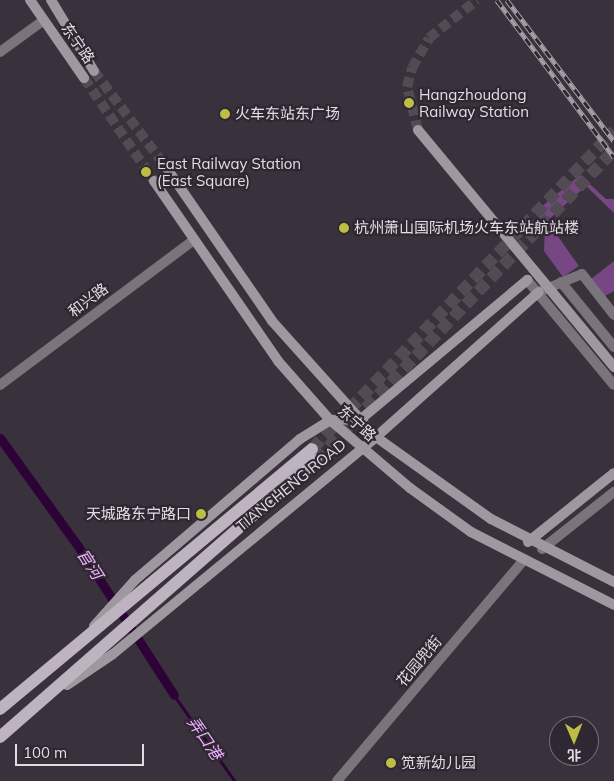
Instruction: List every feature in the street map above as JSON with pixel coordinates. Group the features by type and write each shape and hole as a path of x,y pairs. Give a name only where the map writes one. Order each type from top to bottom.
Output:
{"main road":[{"name":"东宁路","path":"30,0 84,78"},
{"name":"东宁路","path":"51,0 94,72"},
{"path":"418,130 614,367"},
{"name":"东宁路","path":"168,170 272,321 376,437 528,542 614,582"},
{"name":"东宁路","path":"154,181 278,361 330,420 362,448 471,532 614,605"},
{"path":"361,419 526,280"},
{"name":"TIANCHENG ROAD","path":"0,737 376,437 539,292"},
{"name":"TIANCHENG ROAD","path":"88,632 127,588 330,420 361,419"},
{"name":"TIANCHENG ROAD","path":"0,709 88,632 134,599 314,454 147,618"},
{"path":"528,542 614,473"}],"street":[{"path":"0,52 44,20"},
{"name":"和兴路","path":"0,385 194,240"},
{"path":"539,292 582,274 614,315"},
{"path":"526,280 539,292 614,385"},
{"path":"561,282 614,347"},
{"path":"542,549 614,492"},
{"name":"花园兜街","path":"337,781 524,560"}],"shaded area":[{"path":"580,175 606,199 614,199 614,213 586,186 547,221 579,266 563,277 544,251 545,227 535,212"},
{"path":"614,261 614,291 605,296 591,279"}],"waterway":[{"name":"官河","path":"0,438 78,546 174,695"},
{"name":"弄口港","path":"174,695 235,781"}],"tunnel":[{"path":"418,130 407,87 412,68 429,38 477,0"},
{"path":"94,71 168,170"},
{"path":"84,78 154,181"},
{"path":"312,449 614,131"},
{"path":"316,460 614,150"}],"railway":[{"path":"497,0 614,157"},
{"path":"507,0 614,141"}],"place":[{"name":"Hangzhoudong Railway Station","path":"409,103"},
{"name":"火车东站东广场","path":"225,114"},
{"name":"East Railway Station (East Square)","path":"146,172"},
{"name":"杭州萧山国际机场火车东站航站楼","path":"344,228"},
{"name":"天城路东宁路口","path":"201,514"},
{"name":"笕新幼儿园","path":"391,763"}]}
